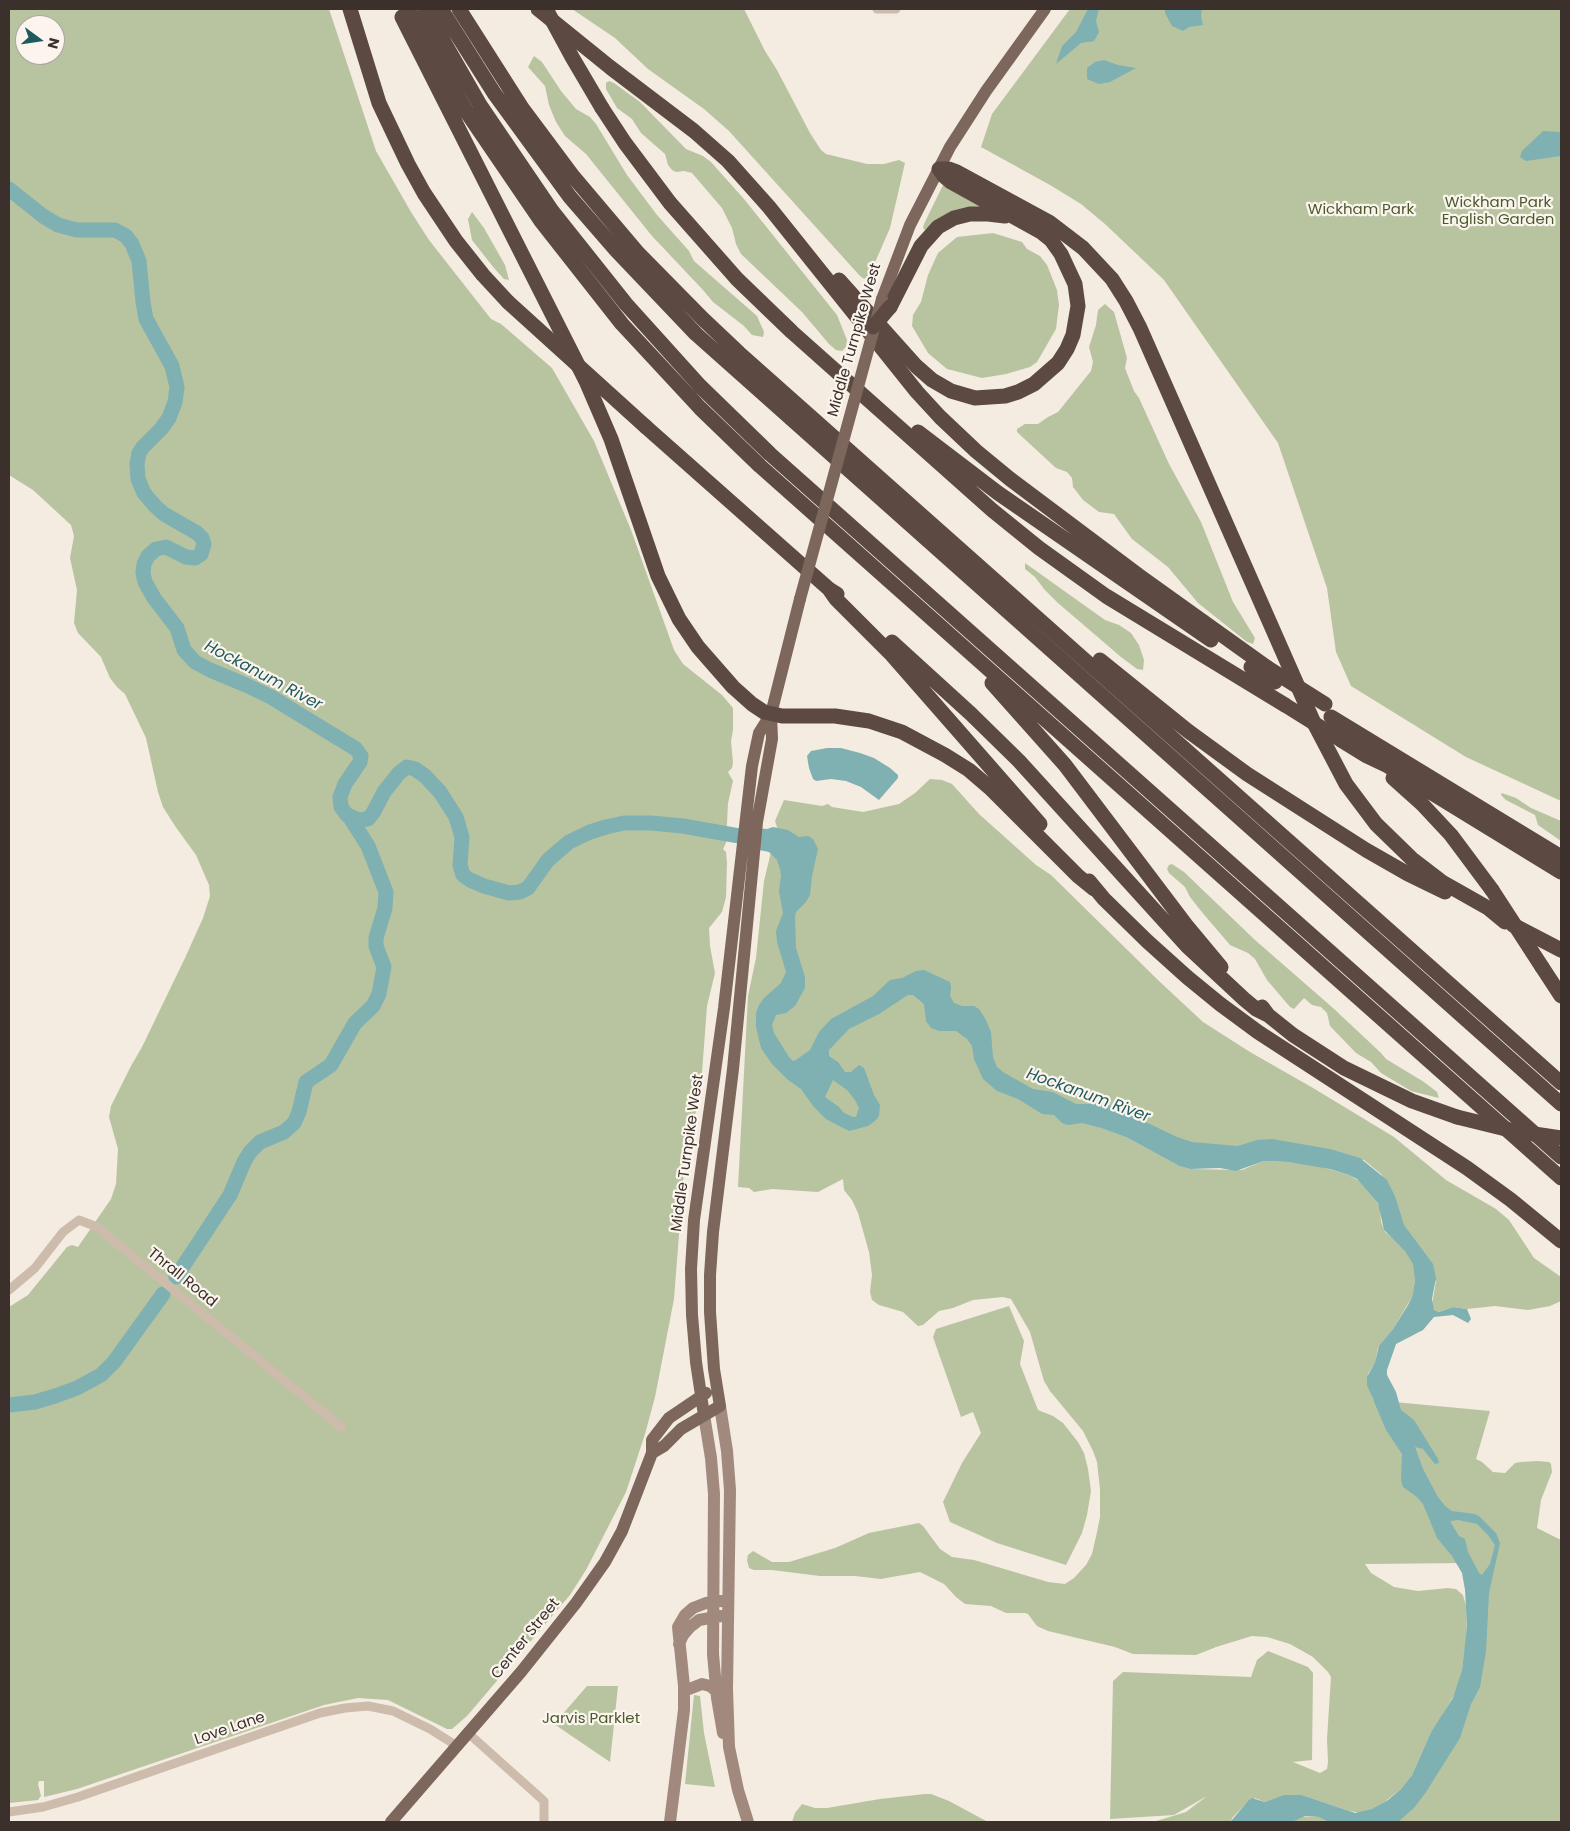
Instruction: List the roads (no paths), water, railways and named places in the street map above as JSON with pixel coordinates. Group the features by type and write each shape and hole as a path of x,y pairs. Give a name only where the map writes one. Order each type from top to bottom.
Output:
{"highway":[{"path":"350,9 379,103 408,164 456,240 483,275 508,302 646,427 983,725 1038,782 1179,939 1244,999 1256,1009 1268,1015"},
{"path":"399,9 404,24 559,325 593,396 611,439 651,558 675,612 698,647 726,680 752,704 770,714 834,716 860,719 892,728 924,742 959,763 978,777 1163,957 1220,1004 1258,1032 1474,1173 1561,1241"},
{"path":"408,9 452,88 489,147 560,246 622,324 671,378 740,447 1561,1178"},
{"path":"425,9 476,99 552,211 626,304 700,386 770,454 1561,1157"},
{"path":"441,9 494,93 560,184 610,243 696,334 1561,1104"},
{"path":"459,9 515,97 552,149 600,209 649,264 739,353 1561,1083"},
{"path":"538,9 592,54 700,136 728,161 756,192 929,405 962,438 1010,479 1118,561 1328,710 1475,805 1561,857"},
{"path":"546,9 602,108 659,190 712,253 771,313 992,510 1038,548 1114,601 1561,872"},
{"path":"938,169 957,172 1049,222 1083,248 1112,279 1140,328 1306,706 1346,784 1376,824 1412,859 1442,882 1488,908 1506,922"},
{"path":"756,192 776,209 916,366 945,388 960,394 975,398 1005,396 1025,389 1039,380 1062,358 1070,344 1075,328 1078,299 1071,272 1056,246 1045,235 951,182 938,169"},
{"path":"874,327 886,303 921,246 930,234 942,224 959,217 983,213 1002,215 1027,224"},
{"path":"840,375 867,389 930,441 1010,501 1154,602 1275,682 1328,710"},
{"path":"829,589 836,599 892,655 1080,870 1094,889"},
{"path":"1052,630 1096,657 1205,744 1301,810 1408,874 1561,950"},
{"path":"975,657 997,689 1065,765 1196,938 1268,1015 1311,1047 1361,1077 1412,1101 1457,1117 1514,1131 1561,1138"},
{"path":"1367,756 1407,789 1462,848 1492,890 1561,996"}],"main road":[{"name":"Middle Turnpike West","path":"886,303 907,233 938,169 972,112 1045,9"},
{"name":"Middle Turnpike West","path":"729,1747 721,1726 716,1691 713,1654 714,1494 711,1460 696,1362 692,1315 692,1244 696,1203 728,969 748,856 758,737 760,729 770,714 874,327"},
{"name":"Middle Turnpike West","path":"729,1747 727,1699 730,1490 710,1312 712,1250 743,972 748,856"},
{"path":"728,969 743,972"},
{"name":"Center Street","path":"391,1822 560,1626 601,1568 626,1522 652,1453 652,1440 662,1424 672,1415 717,1386"},
{"path":"652,1453 664,1446 677,1432 720,1406"},
{"path":"670,1822 682,1733 684,1691 678,1627 685,1616 696,1607 714,1602 729,1601"},
{"path":"679,1644 683,1635 699,1620 713,1616 728,1616"},
{"path":"684,1691 702,1684 710,1686 716,1691"},
{"path":"729,1747 737,1786 748,1822"}],"street":[{"path":"877,9 896,9"},
{"name":"Thrall Road","path":"9,1290 35,1268 64,1232 79,1220 97,1227 341,1427"},
{"name":"Love Lane","path":"9,1812 43,1807 78,1797 274,1728 320,1713 345,1708 368,1706 394,1711 430,1729 457,1746"},
{"path":"468,1733 544,1800 544,1822"}],"water":[{"path":"1088,9 1099,9 1096,21 1099,32 1094,41 1081,43 1056,64 1062,46 1076,32"},
{"path":"1165,9 1202,9 1203,25 1189,27 1183,31 1172,26 1165,13"},
{"path":"1104,60 1136,68 1110,82 1099,84 1087,79 1087,68 1095,62"},
{"path":"1543,131 1561,132 1561,156 1526,161 1520,157 1522,151"},
{"path":"841,748 874,758 890,768 898,775 898,778 879,800 861,787 846,781 831,779 816,781 813,779 809,768 807,756 811,751"},
{"path":"773,827 788,830 799,837 808,836 813,839 818,849 810,895 796,912 795,917 796,948 805,977 805,988 795,1006 786,1013 776,1015 772,1025 774,1033 793,1061 810,1050 819,1032 831,1019 873,996 890,980 924,970 950,982 950,996 954,1003 962,1006 974,1006 979,1009 991,1032 993,1057 997,1067 1033,1089 1053,1092 1076,1104 1112,1106 1177,1137 1192,1142 1238,1146 1257,1140 1272,1139 1330,1149 1360,1158 1387,1180 1395,1196 1404,1225 1433,1264 1436,1278 1432,1299 1434,1310 1439,1312 1453,1307 1467,1309 1471,1319 1468,1323 1453,1315 1434,1317 1423,1330 1396,1344 1387,1375 1396,1392 1401,1410 1414,1420 1438,1459 1439,1463 1435,1464 1423,1449 1415,1447 1423,1469 1438,1497 1452,1511 1475,1514 1480,1517 1496,1533 1500,1543 1489,1593 1486,1651 1480,1687 1471,1704 1460,1738 1426,1792 1414,1808 1398,1822 1329,1822 1319,1817 1305,1816 1292,1822 1231,1822 1252,1798 1265,1802 1284,1795 1302,1795 1355,1813 1372,1809 1388,1800 1401,1789 1412,1775 1431,1732 1453,1698 1462,1670 1467,1627 1462,1573 1452,1556 1437,1538 1423,1504 1403,1487 1401,1480 1402,1454 1386,1430 1367,1385 1367,1377 1375,1362 1379,1346 1393,1329 1408,1305 1412,1297 1415,1281 1413,1264 1405,1251 1384,1230 1378,1203 1357,1179 1330,1169 1288,1162 1264,1161 1236,1171 1220,1168 1190,1169 1179,1166 1128,1138 1101,1128 1082,1123 1068,1125 1062,1123 1054,1115 1042,1114 1018,1099 997,1091 983,1079 974,1059 972,1046 967,1039 956,1031 939,1031 931,1028 926,1021 924,1004 913,995 908,995 879,1014 849,1029 829,1050 829,1056 838,1062 845,1072 851,1072 859,1065 864,1068 874,1095 880,1105 879,1116 868,1126 849,1131 826,1119 814,1107 801,1089 788,1080 772,1064 761,1048 756,1027 756,1013 759,1005 781,983 786,972 777,942 776,931 783,913 779,891 780,869 777,860 769,852 755,849 757,828 767,829","holes":["833,1080 847,1090 855,1100 859,1108 856,1117 844,1113 825,1097","1458,1520 1477,1524 1495,1545 1490,1564 1482,1575 1479,1573 1468,1552 1465,1539 1459,1536 1451,1523 1451,1521"]}],"waterway":[{"name":"Hockanum River","path":"9,189 43,216 58,225 77,230 115,230 126,236 132,244 139,261 146,319 172,366 177,387 175,402 169,418 139,453 137,464 138,479 144,493 155,506 164,514 197,533 202,538 204,544 201,554 195,558 186,557 166,547 156,549 148,556 144,564 145,582 154,598 177,628 184,650 195,662 271,697 356,749 361,756 360,762 345,784 340,797 341,807 347,815 359,820 368,819 384,792 399,773 407,767 415,769 425,776 440,792 456,817 462,837 460,865 463,875 484,886 509,893 520,892 528,888 548,860 569,842 590,832 624,823 683,826 756,839"},
{"path":"176,1277 230,1195 250,1152 260,1142 284,1132 294,1123 299,1112 306,1082 331,1065 355,1023 373,1006 379,994 384,967 376,946 376,938 385,908 386,892 368,846 349,816"},
{"path":"9,1405 35,1402 55,1396 77,1388 101,1375 114,1362 163,1294"}],"park label":[{"name":"Wickham Park","path":"1361,210"},
{"name":"Wickham Park English Garden","path":"1498,212"},
{"name":"Jarvis Parklet","path":"591,1719"}]}
